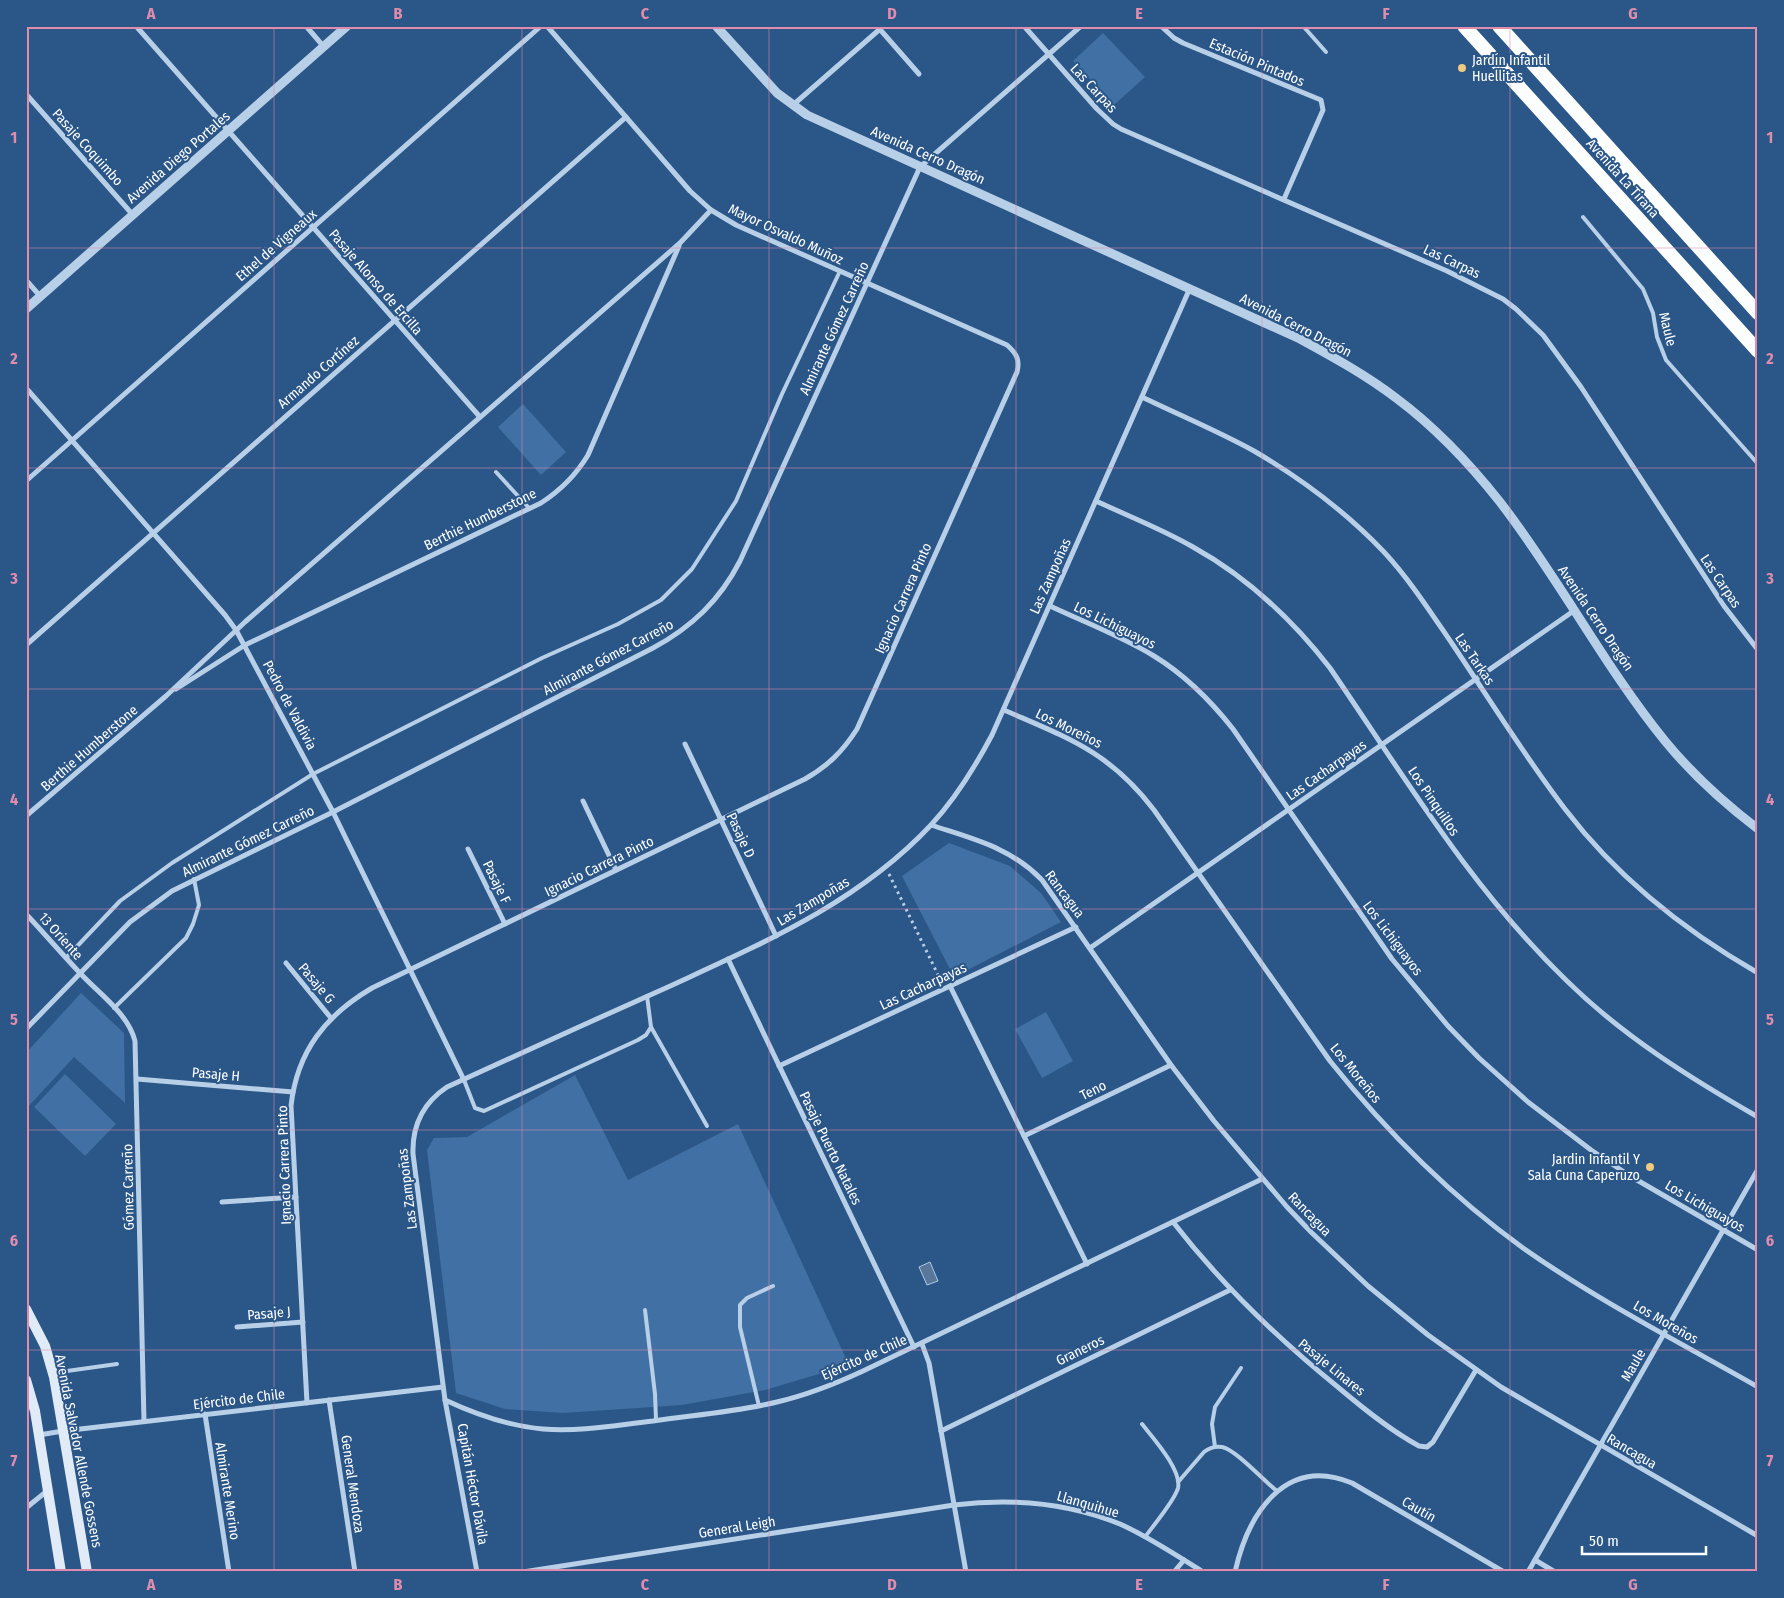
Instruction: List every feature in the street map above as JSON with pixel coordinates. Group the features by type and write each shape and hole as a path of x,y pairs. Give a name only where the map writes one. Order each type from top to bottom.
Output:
{"highway":[{"name":"Avenida La Tirana","path":"1464,26 1758,351"},
{"name":"Avenida La Tirana","path":"1499,26 1758,314"}],"main road":[{"name":"Avenida Salvador Allende Gossens","path":"26,1309 45,1346 54,1376 87,1572"},
{"path":"26,1380 34,1411 61,1572"}],"street":[{"name":"Pasaje Alonso de Ercilla","path":"136,26 480,417"},
{"path":"306,26 324,46"},
{"name":"Avenida Diego Portales","path":"26,309 347,26"},
{"name":"Ethel de Vigneaux","path":"26,481 541,26"},
{"name":"Mayor Osvaldo Muñoz","path":"548,26 690,191 711,210 736,225 1007,345 1018,357"},
{"name":"Avenida Cerro Dragón","path":"716,26 763,79 792,105 824,123 1300,339 1373,382 1418,416 1458,454 1500,502 1641,709 1666,742 1702,781 1758,829"},
{"name":"Las Carpas","path":"1024,26 1092,104 1113,124 1132,135 1284,199 1470,282 1503,299 1516,309 1543,336 1576,380 1724,606 1758,650"},
{"name":"Almirante Gómez Carreño","path":"26,1029 130,922 151,905 194,879 333,812 670,639 700,616 723,590 740,561 920,167 1081,26"},
{"name":"Estación Pintados","path":"1161,26 1174,38 1184,43 1321,100 1323,110 1284,199"},
{"path":"792,105 878,28 920,74"},
{"name":"Pasaje Coquimbo","path":"26,94 133,215"},
{"name":"Armando Cortínez","path":"26,645 626,117"},
{"name":"Berthie Humberstone","path":"26,816 166,696 236,630 680,243 711,210"},
{"name":"Berthie Humberstone","path":"166,696 245,645 529,508 547,499 564,487 588,455 680,243"},
{"path":"26,280 40,296"},
{"name":"Las Zampoñas","path":"445,1400 413,1141 420,1117 428,1104 439,1093 464,1080 728,959 776,936 829,907 886,867 931,825 965,782 984,751 1004,710 1190,288"},
{"name":"Ignacio Carrera Pinto","path":"307,1402 291,1106 296,1078 314,1040 331,1018 357,997 372,988 817,772 834,760 849,742 857,728 1017,372 1018,357"},
{"name":"Pedro de Valdivia","path":"26,388 225,615 236,630 333,812 464,1080"},
{"name":"Las Tarkas","path":"1142,397 1253,450 1299,479 1345,514 1385,553 1402,573 1561,804 1606,856 1625,876 1667,911 1724,952 1758,973"},
{"name":"Los Pinquillos","path":"1096,501 1193,547 1216,561 1262,595 1292,623 1314,648 1457,855 1480,886 1536,950 1568,983 1654,1052 1758,1117"},
{"name":"Los Lichiguayos","path":"1050,606 1136,646 1161,661 1190,683 1220,712 1234,729 1392,959 1448,1026 1479,1058 1541,1112 1591,1150 1630,1176 1758,1250"},
{"name":"Las Cacharpayas","path":"1090,948 1575,610"},
{"name":"Los Moreños","path":"1004,710 1071,739 1102,757 1143,795 1325,1054 1357,1095 1388,1129 1456,1194 1522,1247 1588,1290 1758,1387"},
{"name":"Pasaje D","path":"685,744 776,936"},
{"path":"582,801 616,870"},
{"name":"Rancagua","path":"931,825 990,844 1013,856 1042,880 1171,1065 1208,1114 1262,1179 1312,1234 1368,1286 1428,1335 1476,1370 1527,1403 1758,1536"},
{"name":"Pasaje F","path":"468,849 505,924"},
{"name":"13 Oriente","path":"26,914 80,973"},
{"name":"Las Cacharpayas","path":"779,1066 1076,927"},
{"name":"Pasaje Puerto Natales","path":"728,959 914,1348"},
{"name":"Pasaje G","path":"286,963 331,1018"},
{"name":"Gómez Carreño","path":"80,973 123,1017 133,1032 136,1050 144,1421"},
{"path":"947,987 1024,1136 1087,1264"},
{"name":"Teno","path":"1024,1136 1171,1065"},
{"name":"Pasaje H","path":"137,1079 293,1092"},
{"name":"Maule","path":"1528,1572 1758,1170"},
{"name":"Ejército de Chile","path":"445,1400 485,1417 519,1426 544,1429 596,1428 759,1406 822,1389 914,1348 1262,1179"},
{"path":"222,1202 296,1197"},
{"name":"Pasaje Linares","path":"1172,1222 1201,1259 1230,1290 1289,1346 1382,1421 1419,1446 1427,1447 1433,1442 1476,1370"},
{"name":"Graneros","path":"941,1431 1230,1290"},
{"name":"Pasaje J","path":"237,1327 303,1322"},
{"path":"922,1344 929,1363 966,1572"},
{"name":"Ejército de Chile","path":"38,1435 63,1430 443,1387"},
{"name":"General Mendoza","path":"329,1400 355,1572"},
{"name":"Capitán Héctor Dávila","path":"445,1400 478,1572"},
{"name":"Almirante Merino","path":"205,1414 229,1572"},
{"name":"Cautín","path":"1277,1491 1297,1479 1319,1475 1336,1477 1352,1483 1504,1572"},
{"path":"26,1508 48,1490"},
{"path":"1235,1572 1239,1556 1251,1527 1269,1499 1277,1491"},
{"name":"Llanquihue","path":"954,1506 1000,1501 1045,1504 1096,1515 1144,1537 1203,1572"},
{"name":"General Leigh","path":"523,1572 954,1506"},
{"path":"1174,1572 1184,1560"},
{"path":"1535,1560 1555,1572"}],"lane":[{"path":"1303,26 1326,52"},
{"name":"Maule","path":"1583,217 1643,289 1653,313 1657,337 1666,360 1758,464"},
{"path":"66,958 120,901 172,863 313,774 542,658 618,624 662,600 692,569 736,501 782,394 840,271"},
{"path":"496,472 529,508"},
{"path":"114,1008 186,938 193,924 198,905 194,879"},
{"path":"647,996 651,1027 707,1126"},
{"path":"464,1080 475,1108 484,1111 638,1040 646,1035 651,1027"},
{"path":"759,1406 740,1327 740,1305 747,1298 773,1286"},
{"path":"645,1310 655,1394 656,1420"},
{"path":"54,1376 117,1364"},
{"path":"1215,1446 1212,1424 1215,1407 1241,1368"},
{"path":"1142,1424 1176,1472 1179,1481"},
{"path":"1144,1537 1174,1496 1179,1481 1204,1452 1215,1446 1227,1448 1277,1491"}],"path":[{"path":"886,867 947,987"}],"shaded area":[{"path":"1103,33 1145,77 1114,105 1073,61"},
{"path":"523,404 566,452 541,475 498,427"},
{"path":"949,843 1010,866 1041,893 1061,922 954,977 902,876"},
{"path":"81,993 124,1033 125,1103 74,1057 26,1109 26,1053"},
{"path":"1046,1012 1073,1061 1042,1078 1015,1029"},
{"path":"65,1074 116,1124 85,1156 34,1107"},
{"path":"575,1075 628,1180 738,1124 849,1365 765,1390 682,1405 563,1413 505,1409 456,1393 427,1150 434,1138 467,1137"},
{"path":"930,1262 938,1281 927,1285 919,1267"}],"place":[{"name":"Jardín Infantil Huellitas","path":"1462,68"},
{"name":"Jardin Infantil Y Sala Cuna Caperuzo","path":"1650,1167"}]}
